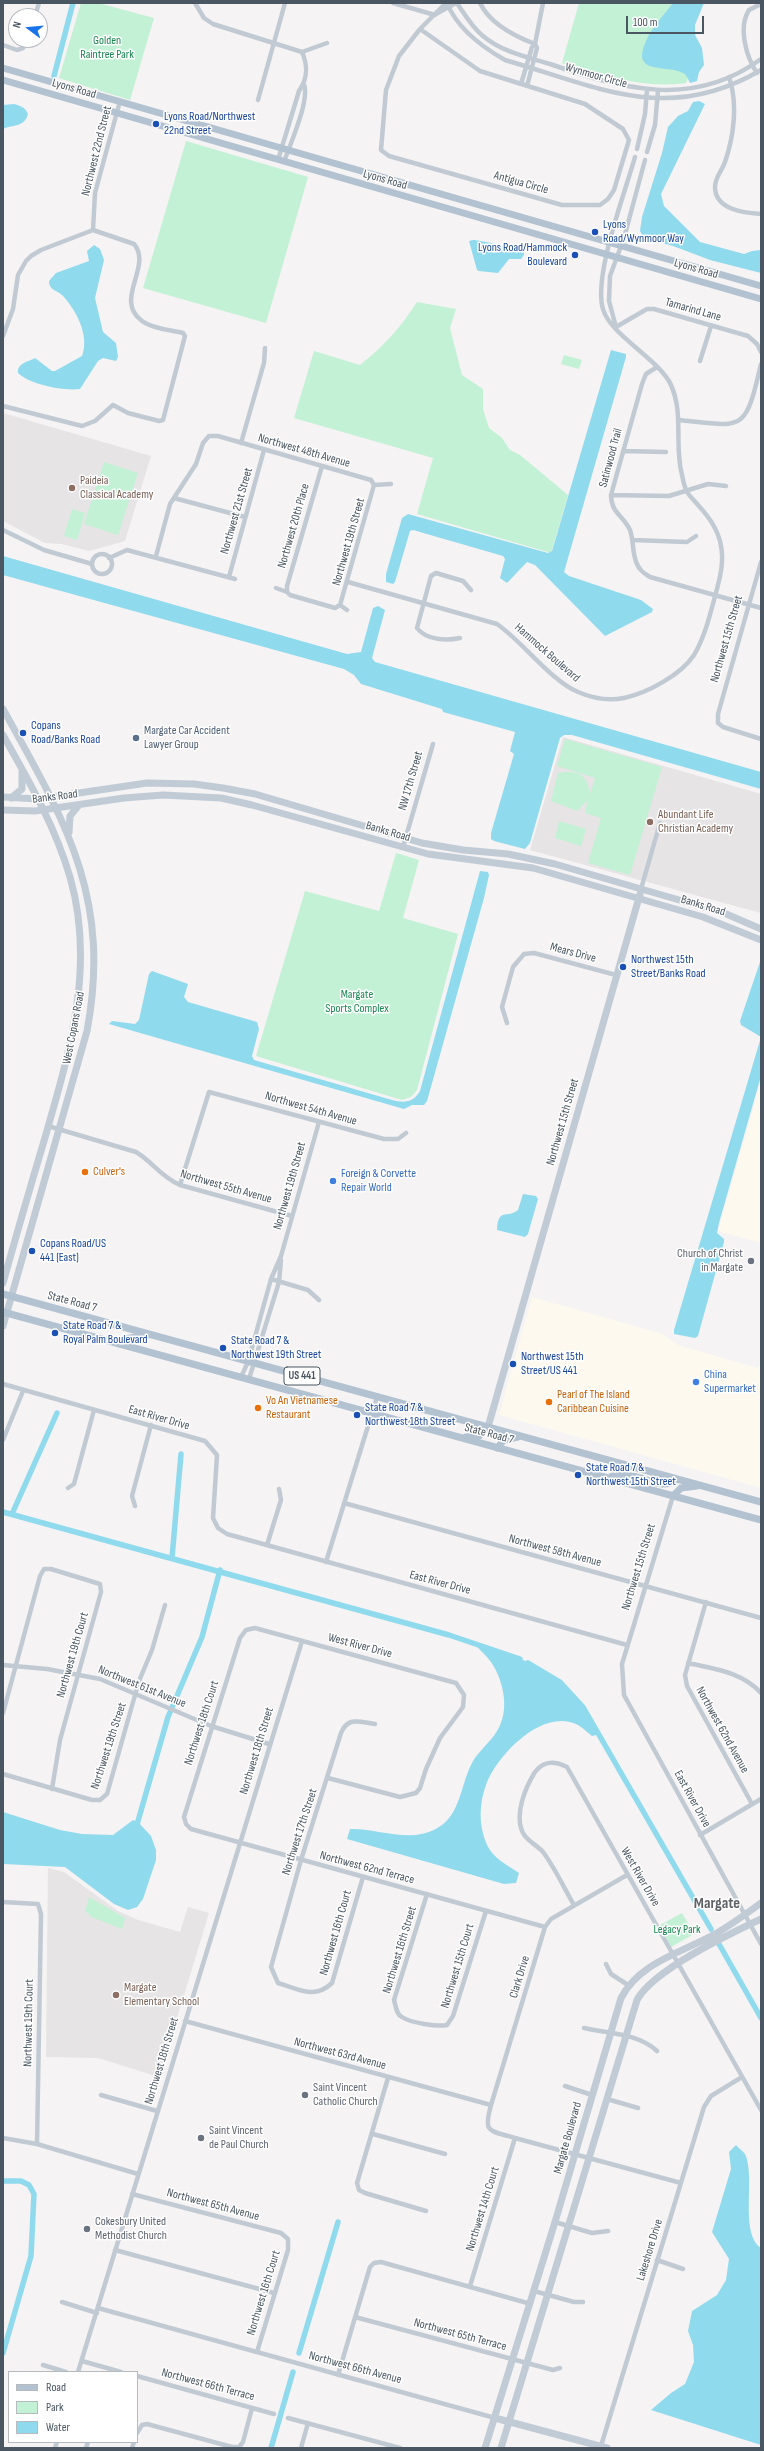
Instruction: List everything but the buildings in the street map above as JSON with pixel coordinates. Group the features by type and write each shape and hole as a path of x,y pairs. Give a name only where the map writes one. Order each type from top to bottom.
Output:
{"main road":[{"name":"Lyons Road","path":"3,68 761,286"},
{"name":"Lyons Road","path":"3,80 761,299"},
{"name":"State Road 7","path":"3,1294 761,1502"},
{"name":"State Road 7","path":"5,1312 761,1520"},
{"path":"119,1344 124,1340 150,1334"},
{"path":"462,1438 479,1436 488,1427"},
{"path":"497,1448 504,1440 521,1436"},
{"path":"602,1476 632,1476 663,1485 673,1483 677,1479"},
{"path":"673,1496 681,1488 703,1486"}],"street":[{"path":"194,3 204,18 213,24 302,52 327,43"},
{"path":"258,100 285,3"},
{"path":"393,3 434,15"},
{"name":"Antigua Circle","path":"420,29 480,72 585,104 623,129 629,140 614,190 608,199 600,205 562,205 389,156 381,150 386,90 400,56 420,29 434,15 447,4 456,3"},
{"name":"Wynmoor Circle","path":"456,3 470,23 483,36 509,51 594,78 647,90 658,91 694,88 729,77 752,66 761,59"},
{"path":"480,3 490,18 506,30 517,37 535,44"},
{"path":"521,84 528,57 535,44 544,3"},
{"name":"Wynmoor Circle","path":"447,4 464,29 487,49 505,60 620,94 646,99 703,95 732,86 759,71"},
{"path":"759,71 752,66 747,48 744,23 749,10 761,4"},
{"path":"526,86 537,48 535,44"},
{"path":"10,48 18,50 23,48"},
{"path":"284,149 306,89 304,84 307,63 302,52"},
{"path":"729,77 732,86 734,114 729,147 715,188 719,198 729,208 738,212 761,214"},
{"path":"281,161 299,91 304,84"},
{"path":"637,149 647,90"},
{"path":"647,152 655,124 658,91"},
{"name":"Northwest 22nd Street","path":"93,230 95,193 120,101"},
{"name":"Hammock Boulevard","path":"348,582 423,602 496,624 510,633 557,678 576,691 600,699 624,698 656,685 679,672 693,656 705,634 715,595 722,555 719,536 708,516 686,491 681,471 679,420 676,398 670,383 657,367 608,320 603,310 600,291 610,243 635,157"},
{"path":"616,327 608,288 645,160"},
{"path":"3,336 12,314 18,275 26,260 41,250 93,230 134,244 138,249 139,264 131,300 136,315 142,321 183,333 185,336 163,420 159,421 128,413 113,405 95,421 82,426 3,406"},
{"name":"Tamarind Lane","path":"616,327 647,310 654,309 748,336 758,344 761,352"},
{"path":"700,361 711,326"},
{"path":"241,443 264,363 265,348"},
{"path":"679,420 727,426 738,423 746,415 761,364"},
{"name":"Satinwood Trail","path":"657,367 646,374 642,384 611,495 611,504 629,529 633,540 636,562 641,571 650,577 715,595"},
{"name":"Northwest 48th Avenue","path":"174,498 196,464 203,443 209,436 241,443 370,480 374,485"},
{"name":"Northwest 21st Street","path":"228,577 264,450"},
{"path":"623,451 666,452"},
{"name":"Northwest 20th Place","path":"287,592 322,466"},
{"path":"374,485 392,484"},
{"path":"611,495 669,496 708,484 726,486"},
{"name":"Northwest 19th Street","path":"340,605 348,582 374,485"},
{"path":"156,556 174,498 245,517"},
{"path":"3,530 44,550 92,564"},
{"path":"633,540 687,542 696,536"},
{"path":"109,558 112,565 106,574 96,573 92,564 94,558 99,555 109,558 127,550 156,556 235,579"},
{"name":"Northwest 15th Street","path":"761,562 718,714 718,722 723,727 761,739"},
{"path":"460,638 447,641 421,634 417,628 423,602 431,576 436,573 463,581 472,590"},
{"path":"276,588 287,592 290,595 335,608 340,605 347,610"},
{"path":"715,595 761,608"},
{"name":"West Copans Road","path":"3,709 58,808 83,874 92,924 94,983 87,1030 60,1130 5,1312 3,1326"},
{"name":"West Copans Road","path":"3,735 44,810 60,846 70,878 81,934 80,990 74,1030 3,1283"},
{"name":"NW 17th Street","path":"403,847 433,744"},
{"path":"11,798 22,790 22,770"},
{"name":"Banks Road","path":"3,797 38,799 128,784 194,784 255,794 405,838 448,848 527,857 724,913 761,929"},
{"name":"Banks Road","path":"3,810 44,810 124,798 163,794 216,798 247,803 447,858 533,868 722,923 761,940"},
{"path":"69,834 70,816 79,805"},
{"name":"Northwest 15th Street","path":"488,1427 660,823"},
{"name":"Mears Drive","path":"507,1023 502,1006 513,967 524,954 534,953 616,975"},
{"name":"Northwest 54th Avenue","path":"180,1185 209,1092 384,1139 398,1139 406,1133"},
{"name":"Northwest 19th Street","path":"249,1380 251,1363 271,1279 281,1256 319,1122"},
{"name":"Northwest 55th Avenue","path":"48,1126 136,1152 148,1160 165,1178 180,1185 292,1216"},
{"name":"Northwest 19th Street","path":"241,1377 251,1363 279,1282 281,1256"},
{"path":"271,1279 308,1290 319,1300"},
{"name":"East River Drive","path":"3,1384 205,1441 212,1447 217,1455 213,1518 218,1528 227,1534 627,1645 622,1664 624,1695 761,1944"},
{"path":"3,1440 23,1390"},
{"path":"326,1562 377,1396"},
{"path":"68,1488 74,1484 94,1410"},
{"path":"135,1506 132,1496 152,1426"},
{"path":"267,1545 281,1500 279,1489"},
{"name":"Northwest 15th Street","path":"627,1645 673,1496"},
{"name":"Northwest 58th Avenue","path":"344,1503 761,1618"},
{"name":"Northwest 19th Court","path":"15,1667 40,1576 44,1569 51,1569 100,1584 101,1592 60,1740 52,1789"},
{"path":"706,1602 688,1662 735,1674 751,1681 761,1693"},
{"name":"Northwest 19th Street","path":"52,1789 92,1800 100,1800 107,1794 136,1693 152,1650 165,1605"},
{"name":"West River Drive","path":"246,1630 255,1628 456,1683 464,1695 463,1707 440,1738 426,1769 420,1788 413,1795 400,1797 328,1778"},
{"name":"Northwest 18th Court","path":"186,1824 184,1817 211,1726 240,1638 246,1630"},
{"name":"Northwest 18th Street","path":"78,2371 269,1744 302,1641"},
{"name":"Northwest 62nd Avenue","path":"688,1662 685,1675 687,1686 752,1804"},
{"name":"Northwest 61st Avenue","path":"3,1665 47,1669 100,1679 211,1726 269,1744"},
{"path":"3,1713 15,1667"},
{"name":"Northwest 17th Street","path":"324,1991 314,1993 278,1983 273,1976 271,1967 301,1860 346,1724 354,1720 375,1724"},
{"name":"West River Drive","path":"574,1905 543,1852 524,1834 519,1823 529,1782 539,1767 549,1762 557,1762 567,1767 627,1876 761,2110"},
{"path":"3,1774 52,1789"},
{"path":"700,1835 761,1799"},
{"name":"Northwest 62nd Terrace","path":"186,1824 191,1829 545,1927"},
{"path":"545,1927 551,1919 627,1876"},
{"name":"Northwest 16th Court","path":"324,1991 332,1983 363,1877"},
{"name":"Northwest 16th Street","path":"427,1894 394,2000 397,2011 402,2017 438,2027 447,2025"},
{"name":"Northwest 19th Court","path":"3,1902 38,1904 41,1914 37,2144"},
{"name":"Margate Boulevard","path":"485,2448 531,2304 621,1998 628,1985 640,1972 672,1954 716,1934 761,1903"},
{"name":"Northwest 15th Court","path":"447,2025 453,2016 486,1910"},
{"path":"501,2448 570,2226 626,2036 641,1993 652,1982 678,1964 717,1940 761,1919"},
{"name":"Clark Drive","path":"515,2138 491,2130 487,2127 486,2122 545,1927"},
{"path":"606,1964 611,1974 628,1985"},
{"name":"Northwest 63rd Avenue","path":"185,2021 388,2078 491,2105"},
{"path":"584,2028 626,2036 647,2042 657,2051"},
{"name":"Lakeshore Drive","path":"604,2447 657,2260 704,2107 711,2096 742,2077"},
{"path":"388,2078 373,2134 357,2183 359,2190 426,2211"},
{"path":"565,2086 592,2095"},
{"path":"101,2095 157,2111"},
{"path":"607,2099 638,2108"},
{"path":"373,2134 445,2154"},
{"path":"3,2138 37,2144 138,2174"},
{"path":"515,2138 680,2183"},
{"name":"Northwest 14th Court","path":"470,2286 515,2138"},
{"name":"Northwest 65th Avenue","path":"132,2194 281,2233 288,2239"},
{"path":"555,2222 592,2233 608,2231"},
{"name":"Northwest 16th Court","path":"256,2352 288,2250 288,2239"},
{"path":"115,2250 274,2294"},
{"path":"657,2260 683,2269"},
{"path":"338,2374 370,2266 374,2263 381,2262 531,2304"},
{"path":"534,2291 583,2302"},
{"name":"Northwest 66th Avenue","path":"62,2302 256,2352 604,2447"},
{"name":"Northwest 65th Terrace","path":"355,2317 552,2370 560,2368"},
{"path":"82,2361 110,2371"},
{"path":"43,2365 63,2371"},
{"name":"Northwest 66th Terrace","path":"138,2376 274,2414"},
{"path":"138,2431 142,2425 232,2447 239,2447 243,2442 252,2408"},
{"path":"288,2418 400,2448"},
{"path":"301,2448 308,2423"}],"shaded area":[{"name":"Paideia Classical Academy","path":"3,413 151,456 125,541 89,551 62,544 45,543 3,521"},
{"name":"Abundant Life Christian Academy","path":"563,737 761,794 761,913 530,850"},
{"path":"761,1081 761,1243 718,1231"},
{"path":"532,1297 663,1334 678,1345 758,1368 761,1360 761,1488 499,1415"},
{"name":"Margate Elementary School","path":"48,1868 64,1872 118,1911 138,1920 180,1932 188,1907 209,1913 159,2077 98,2058 46,2057"}],"green space":[{"name":"Golden Raintree Park","path":"81,3 98,3 154,18 130,100 59,78"},
{"path":"579,3 692,3 690,73 686,83 654,84 623,80 562,63"},
{"path":"186,141 308,177 266,323 143,288"},
{"path":"417,302 456,309 450,328 462,375 483,389 483,409 489,428 502,438 510,450 520,455 568,495 551,553 417,514 433,458 294,418 314,351 360,365 392,336"},
{"path":"564,355 582,360 579,369 561,364"},
{"path":"104,462 138,473 118,535 84,524"},
{"path":"72,509 85,513 77,540 64,536"},
{"path":"565,739 662,767 630,875 588,863 601,818 585,813 588,800 577,811 551,801 558,773 571,772 580,775 587,782 590,794 595,778 557,766"},
{"path":"559,821 586,829 581,846 555,838"},
{"name":"Margate Sports Complex","path":"396,853 419,860 403,918 458,934 417,1090 411,1097 402,1100 256,1056 305,891 379,911"},
{"path":"89,1897 125,1918 122,1929 89,1916 90,1914 85,1912"},
{"name":"Legacy Park","path":"682,1913 694,1934 671,1947 660,1925"}],"water":[{"path":"673,3 704,3 695,25 695,35 702,48 704,65 699,72 697,81 690,83 683,73 676,70 652,67 646,64 643,60 642,52 646,41 655,26"},
{"path":"699,101 705,104 661,194 664,206 700,242 744,254 761,250 761,273 710,260 673,246 644,238 640,231 642,217 662,153 668,127 678,116 688,111 693,102"},
{"path":"14,104 24,108 28,114 24,122 21,124 3,129 3,105"},
{"path":"473,240 516,249 524,252 524,255 521,259 509,259 498,273 479,271 477,270 469,241"},
{"path":"94,245 100,249 104,260 95,298 103,332 116,343 118,357 116,361 103,358 98,361 80,389 56,388 31,381 18,373 19,367 26,362 35,358 52,371 55,371 82,356 84,348 83,332 77,316 73,308 61,294 50,287 49,281 56,273 89,261 87,251"},
{"path":"611,350 626,354 626,357 564,572 569,576 641,600 653,609 652,612 605,636 535,565 527,562 507,583 500,578 505,559 503,556 413,530 410,531 395,582 393,584 386,582 386,574 402,518 408,514 548,553 552,551"},
{"path":"3,556 347,654 361,652 373,608 378,606 385,610 372,658 375,662 761,772 761,789 572,735 564,735 560,738 530,843 525,849 494,841 491,839 491,833 514,754 510,751 515,732 443,712 442,709 361,684 354,675 344,669 3,575"},
{"path":"480,871 488,872 489,875 484,898 427,1101 424,1105 412,1105 404,1109 109,1024 112,1021 135,1024 139,1020 149,974 152,971 188,984 184,997 188,1002 257,1022 259,1029 252,1056 254,1060 392,1100 404,1102 411,1100 420,1091"},
{"path":"761,959 761,1037 741,1025 740,1021"},
{"path":"761,1037 761,1076 719,1223 717,1233 724,1239 724,1242 698,1336 695,1338 674,1334 674,1330"},
{"path":"523,1194 536,1196 538,1199 528,1234 525,1237 497,1230 499,1218 518,1210"},
{"path":"472,1642 531,1663 552,1676 561,1683 582,1707 600,1734 592,1736 578,1725 565,1721 551,1722 524,1736 501,1759 493,1771 487,1782 482,1798 482,1829 487,1845 493,1854 519,1873 516,1883 504,1884 347,1839 350,1829 417,1835 439,1827 451,1815 456,1807 473,1761 497,1731 503,1714 504,1696 496,1670 491,1662"},
{"path":"3,1812 60,1830 82,1834 113,1835 133,1820 138,1822 151,1836 156,1850 156,1860 143,1899 137,1907 128,1910 114,1904 65,1867 3,1864"},
{"path":"736,2145 745,2154 748,2164 749,2218 754,2241 761,2248 761,2445 651,2410 671,2393 685,2384 694,2362 693,2345 688,2331 692,2311 717,2295 726,2280 729,2259 712,2232 731,2169 729,2152"}],"waterway":[{"path":"54,76 73,3"},
{"path":"12,1514 57,1413"},
{"path":"172,1558 181,1454"},
{"path":"3,1512 449,1635 520,1659"},
{"path":"136,1828 168,1717 202,1637 220,1570"},
{"path":"528,1663 560,1682 583,1707 711,1929"},
{"path":"719,1944 761,2018"},
{"path":"3,2181 21,2181 29,2185 34,2194 31,2256 3,2353"},
{"path":"299,2353 338,2222"},
{"path":"271,2448 293,2372"}],"place":[{"name":"Lyons Road/Northwest 22nd Street","path":"156,124"},
{"name":"Lyons Road/Wynmoor Way","path":"595,232"},
{"name":"Lyons Road/Hammock Boulevard","path":"575,255"},
{"name":"Paideia Classical Academy","path":"72,488"},
{"name":"Copans Road/Banks Road","path":"23,733"},
{"name":"Margate Car Accident Lawyer Group","path":"136,738"},
{"name":"Abundant Life Christian Academy","path":"650,822"},
{"name":"Northwest 15th Street/Banks Road","path":"623,967"},
{"name":"Culver's","path":"85,1172"},
{"name":"Foreign & Corvette Repair World","path":"333,1181"},
{"name":"Copans Road/US 441 (East)","path":"32,1251"},
{"name":"Church of Christ in Margate","path":"751,1261"},
{"name":"State Road 7 & Royal Palm Boulevard","path":"55,1333"},
{"name":"State Road 7 & Northwest 19th Street","path":"223,1348"},
{"name":"Northwest 15th Street/US 441","path":"513,1364"},
{"name":"China Supermarket","path":"696,1382"},
{"name":"Pearl of The Island Caribbean Cuisine","path":"549,1402"},
{"name":"Vo An Vietnamese Restaurant","path":"258,1408"},
{"name":"State Road 7 & Northwest 18th Street","path":"357,1415"},
{"name":"State Road 7 & Northwest 15th Street","path":"578,1475"},
{"name":"Margate Elementary School","path":"116,1995"},
{"name":"Saint Vincent Catholic Church","path":"305,2095"},
{"name":"Saint Vincent de Paul Church","path":"201,2138"},
{"name":"Cokesbury United Methodist Church","path":"87,2229"}],"district":[{"name":"Margate","path":"717,1904"}]}
